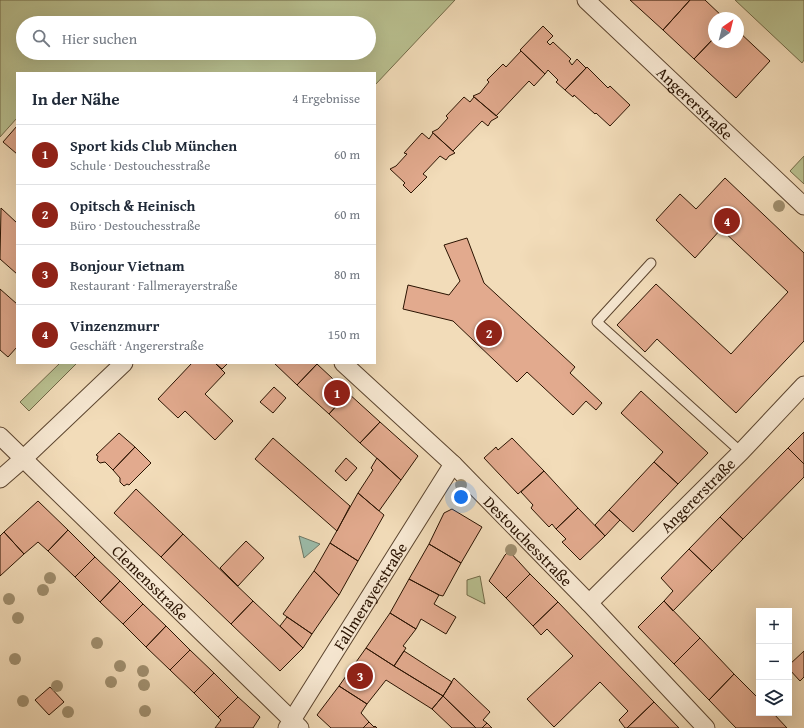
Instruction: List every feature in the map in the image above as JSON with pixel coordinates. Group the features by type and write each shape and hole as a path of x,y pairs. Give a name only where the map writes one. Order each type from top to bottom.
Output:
{"street":[{"name":"Angererstraße","path":"586,0 804,206"},
{"path":"0,479 123,364"},
{"name":"Destouchesstraße","path":"344,364 453,464 589,603 706,728"},
{"name":"Angererstraße","path":"589,603 741,452 804,385"},
{"name":"Clemensstraße","path":"0,436 293,725"},
{"name":"Fallmerayerstraße","path":"293,725 453,464"}],"lane":[{"path":"651,263 597,322 741,452"}],"shaded area":[{"path":"0,0 455,0 376,84 376,72 16,72 16,119 0,137"},
{"path":"735,0 804,0 804,60 802,63"},
{"path":"804,156 804,184 790,171"},
{"path":"59,364 76,364 29,411 20,402"},
{"path":"299,536 320,544 304,558"},
{"path":"480,576 485,604 467,595 467,580"}],"building":[{"path":"630,0 690,0 663,30"},
{"path":"690,0 705,0 718,12 708,12 708,44 694,59 663,30"},
{"path":"543,26 553,36 547,42 550,45 553,42 571,59 569,61 572,65 577,59 586,68 565,90 556,82 558,80 548,70 545,74 520,50"},
{"path":"744,37 770,61 736,98 694,59 708,44 708,48 744,48"},
{"path":"521,51 545,74 534,86 529,81 496,116 473,96 480,93 489,82 487,80 503,64 506,67"},
{"path":"587,67 608,88 610,86 630,105 610,126 574,95 573,97 565,90"},
{"path":"464,97 470,102 474,97 498,117 491,121 488,126 482,121 453,151 432,132 438,129 448,118 446,116"},
{"path":"16,127 16,153 3,142"},
{"path":"422,133 429,139 433,133 455,153 449,156 446,160 440,156 423,174 427,177 411,193 403,185 405,183 390,169 396,166 407,154 404,153"},
{"path":"725,178 804,253 804,341 736,413 657,339 645,352 617,325 656,284 731,354 788,292 721,229 695,258 656,220 680,194 696,209"},
{"path":"1,208 16,222 16,273 0,259"},
{"path":"467,238 484,283 575,367 570,373 602,403 596,410 586,401 573,415 527,372 517,382 453,321 403,309 408,285 449,295 460,281 444,245"},
{"path":"0,289 16,303 16,348 8,357 0,350"},
{"path":"191,364 216,364 225,373 205,394 233,421 215,440 185,411 178,418 158,399"},
{"path":"216,364 227,364 222,369"},
{"path":"275,364 317,364 297,385"},
{"path":"317,364 348,393 329,414 297,385"},
{"path":"274,387 286,398 273,413 260,402"},
{"path":"641,391 708,453 678,484 654,462 663,452 621,413"},
{"path":"348,393 380,422 360,443 329,414"},
{"path":"380,422 418,456 401,480 360,443"},
{"path":"804,432 804,464 788,448"},
{"path":"119,433 135,447 113,470 105,462 100,463 97,460 98,456 96,455"},
{"path":"273,438 350,506 337,531 255,459"},
{"path":"512,438 544,471 518,494 484,458 496,447 498,450"},
{"path":"135,447 151,463 129,485 127,484 124,486 120,482 120,478 113,470"},
{"path":"788,448 804,464 804,477 743,539 720,517"},
{"path":"346,458 357,468 346,481 335,471"},
{"path":"377,458 401,480 379,511 358,493 373,470 371,468"},
{"path":"654,462 678,484 633,532 609,510"},
{"path":"544,471 578,508 556,529 552,524 549,527 531,508 533,505 521,492"},
{"path":"136,489 183,534 161,557 114,513"},
{"path":"358,493 384,515 358,561 330,543"},
{"path":"38,501 68,530 48,551 38,542 24,554 4,532"},
{"path":"578,508 605,536 580,560 562,542 566,539 556,529"},
{"path":"452,509 482,527 461,563 429,544 444,513"},
{"path":"609,510 620,520 605,536 595,525"},
{"path":"720,517 743,539 712,571 689,549"},
{"path":"68,530 95,557 75,577 48,551"},
{"path":"4,532 24,554 0,576 0,536"},
{"path":"183,534 253,601 231,624 161,557"},
{"path":"246,541 264,558 238,586 220,568"},
{"path":"330,543 358,561 339,595 314,571"},
{"path":"429,544 461,563 443,596 409,579"},
{"path":"689,549 712,571 673,611 664,601 673,591 661,578"},
{"path":"509,551 530,574 506,598 489,581"},
{"path":"95,557 120,581 100,602 75,577"},
{"path":"314,571 339,595 312,634 283,614"},
{"path":"530,574 558,602 533,626 506,598"},
{"path":"409,579 439,595 434,604 456,617 446,634 421,619 416,629 390,613"},
{"path":"120,581 143,604 123,624 100,602"},
{"path":"253,601 303,648 280,671 231,624"},
{"path":"664,601 700,638 674,664 638,627"},
{"path":"558,602 654,702 627,728 625,728 619,720 628,711 600,682 554,727 527,699 573,656 547,629 541,635 533,626"},
{"path":"143,604 166,626 146,647 123,624"},
{"path":"390,613 416,629 403,646 406,648 394,666 366,648"},
{"path":"287,617 312,634 303,648 280,626"},
{"path":"166,626 190,650 170,670 146,647"},
{"path":"700,638 734,674 709,700 674,664"},
{"path":"366,648 443,696 432,709 386,680 367,704 339,686"},
{"path":"190,650 214,673 194,693 170,670"},
{"path":"404,651 452,682 443,696 394,666"},
{"path":"804,651 804,677 800,681 792,672 792,662"},
{"path":"214,673 238,697 218,717 194,693"},
{"path":"734,674 756,696 756,716 776,716 787,728 736,728 709,700"},
{"path":"454,678 490,712 483,720 487,723 482,728 476,728 443,696"},
{"path":"339,686 367,704 361,713 369,722 363,728 331,728 317,715"},
{"path":"50,687 64,702 49,715 35,700"},
{"path":"443,696 476,728 452,728 432,709"},
{"path":"238,697 260,717 253,728 215,728 221,720 218,717"},
{"path":"654,702 679,728 627,728"},
{"path":"369,722 374,727 375,726 377,728 363,728"},
{"path":"487,723 492,728 482,728"}],"place":[{"name":"Vinzenzmurr","path":"727,221"},
{"name":"Opitsch & Heinisch","path":"489,333"},
{"name":"Sport kids Club München","path":"337,393"},
{"name":"Bonjour Vietnam","path":"360,676"}]}
